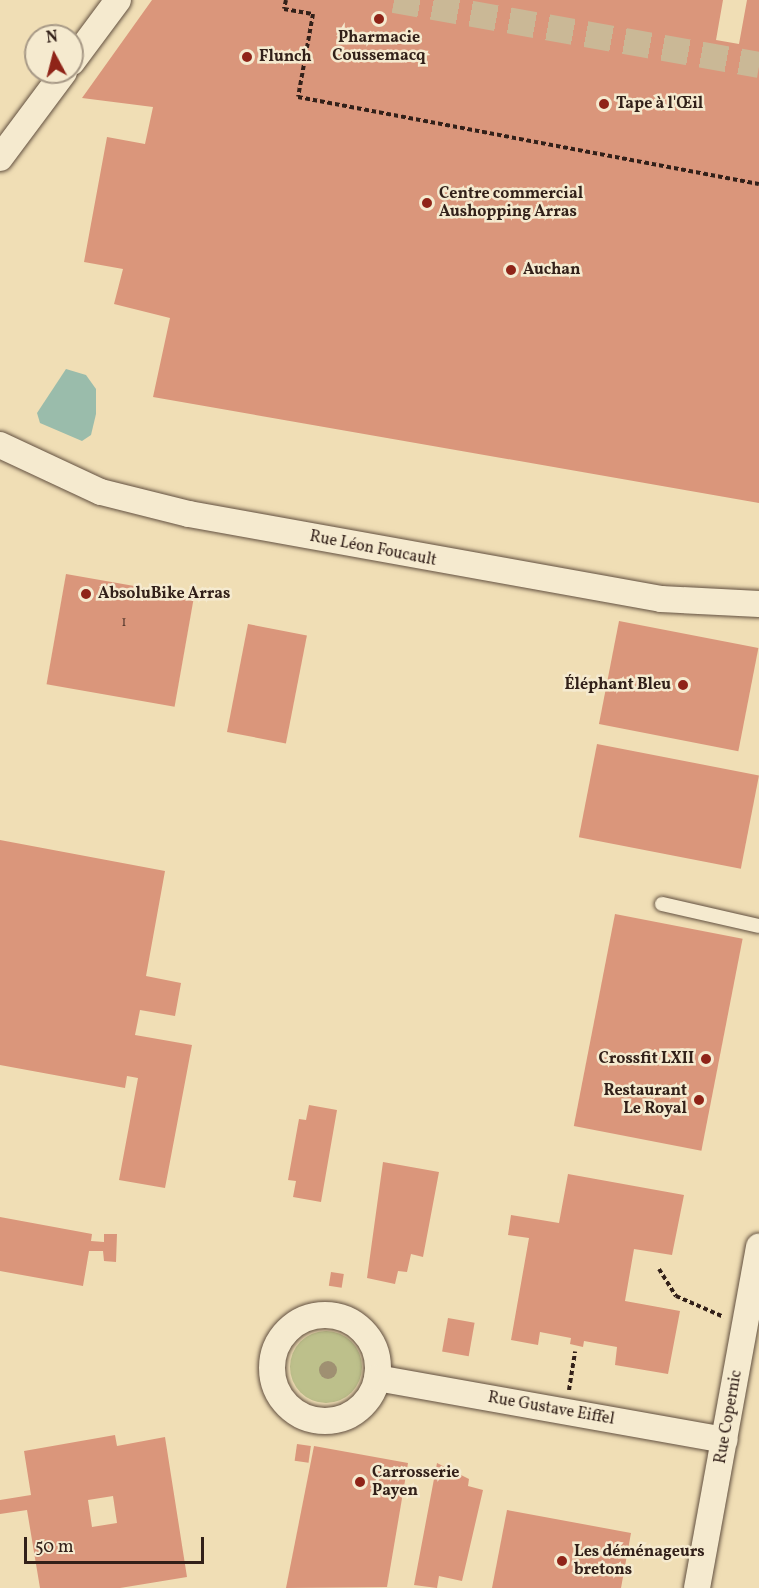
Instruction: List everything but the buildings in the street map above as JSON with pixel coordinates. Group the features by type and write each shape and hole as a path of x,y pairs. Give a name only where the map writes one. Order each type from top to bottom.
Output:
{"street":[{"path":"84,46 118,0"},
{"path":"0,158 55,84"},
{"name":"Rue Léon Foucault","path":"0,445 101,492 189,514 661,599 759,604"},
{"name":"Rue Copernic","path":"697,1588 759,1247"},
{"path":"327,1315 349,1320 367,1335 377,1355 377,1378 360,1408 339,1419 316,1421 294,1412 279,1395 272,1362 279,1341 295,1324 327,1315"},
{"name":"Rue Gustave Eiffel","path":"377,1378 725,1440"}],"lane":[{"path":"662,904 759,926"}],"path":[{"path":"286,0 284,9 313,14 298,97 759,184"},
{"path":"659,1269 676,1296 692,1307 745,1321"},
{"path":"565,1411 575,1351"}],"green space":[{"path":"326,1331 340,1334 352,1341 359,1353 362,1367 359,1381 352,1393 340,1400 326,1403 312,1400 300,1393 293,1381 290,1367 293,1353 300,1341 312,1334"}],"shaded area":[{"path":"66,369 86,375 96,389 96,414 91,435 82,441 40,423 37,413"}],"tunnel":[{"path":"394,0 759,65"}],"place":[{"name":"Pharmacie Coussemacq","path":"379,19"},
{"name":"Flunch","path":"247,57"},
{"name":"Tape à l'Œil","path":"604,104"},
{"name":"Centre commercial Aushopping Arras","path":"427,203"},
{"name":"Auchan","path":"511,270"},
{"name":"AbsoluBike Arras","path":"86,594"},
{"name":"Éléphant Bleu","path":"683,685"},
{"name":"Crossfit LXII","path":"706,1059"},
{"name":"Restaurant Le Royal","path":"699,1100"},
{"name":"Carrosserie Payen","path":"360,1482"},
{"name":"Les déménageurs bretons","path":"562,1561"}]}
